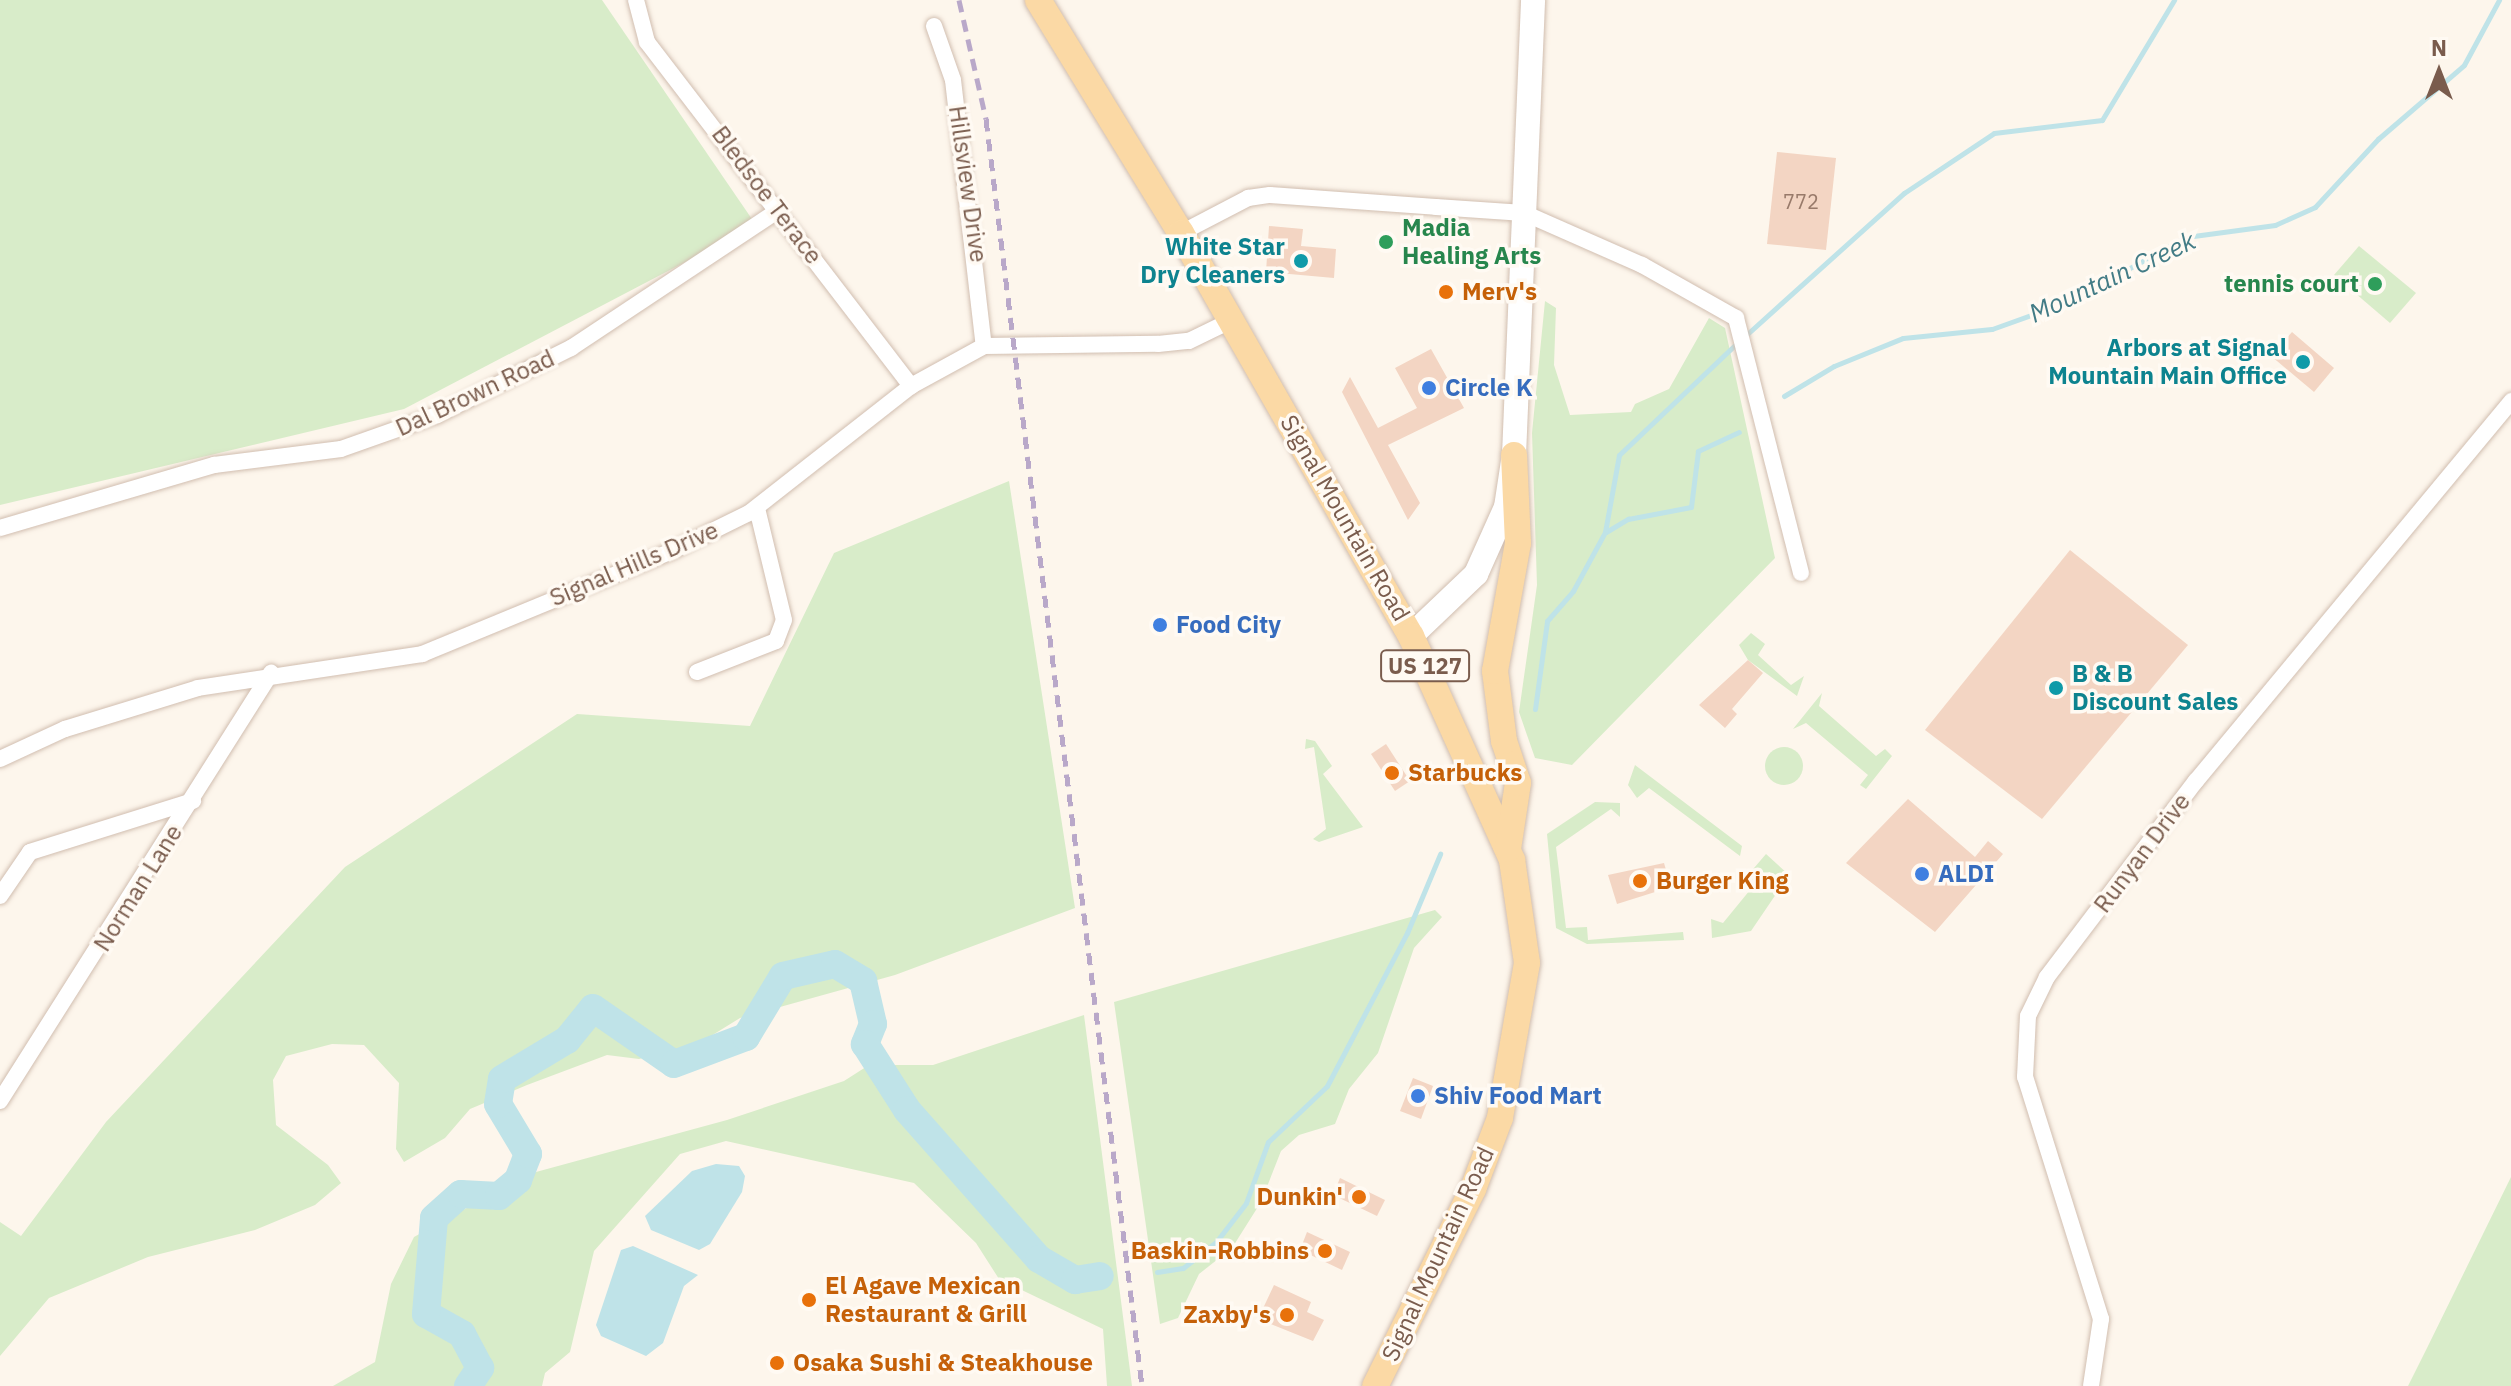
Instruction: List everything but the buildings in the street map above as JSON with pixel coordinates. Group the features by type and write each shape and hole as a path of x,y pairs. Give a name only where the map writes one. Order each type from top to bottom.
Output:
{"main road":[{"name":"Signal Mountain Road","path":"1038,0 1181,233 1411,636 1508,849 1527,963 1500,1118 1473,1189 1375,1386"},
{"path":"1508,849 1518,783 1504,741 1495,671 1518,543 1514,455 1533,0"},
{"path":"1411,636 1456,597 1495,542 1514,455"}],"street":[{"name":"Bledsoe Terace","path":"636,0 647,42 911,386"},
{"name":"Hillsview Drive","path":"934,26 953,80 984,346"},
{"path":"1181,233 1248,198 1270,195 1524,213 1642,265 1736,318 1801,573"},
{"name":"Dal Brown Road","path":"0,528 214,465 341,449 437,415 571,348 777,211"},
{"name":"Signal Hills Drive","path":"0,759 65,729 198,688 271,673 375,666 422,654 672,551 757,508 911,386 984,346 1189,341 1232,320"},
{"name":"Runyan Drive","path":"2091,1386 2101,1319 2025,1077 2028,1016 2047,977 2196,781 2511,401"},
{"path":"697,672 776,641 784,620 757,508"},
{"name":"Norman Lane","path":"0,1101 193,801 271,673"},
{"path":"0,896 30,852 193,801"}],"green space":[{"path":"0,0 602,0 756,225 404,409 0,505"},
{"name":"tennis court","path":"2359,246 2416,293 2390,323 2334,275"},
{"path":"1545,301 1556,308 1554,365 1570,415 1631,412 1635,404 1669,389 1709,318 1725,328 1775,558 1572,765 1535,758 1519,712 1537,585 1532,433"},
{"path":"1009,481 1075,908 895,975 740,1018 698,1044 639,1059 607,1055 527,1085 470,1109 445,1138 404,1162 396,1149 399,1083 364,1045 332,1044 286,1056 273,1080 276,1125 328,1165 341,1183 315,1205 255,1230 148,1257 49,1298 0,1356 0,1222 21,1236 106,1122 345,867 577,714 750,726 834,553"},
{"path":"1751,633 1765,644 1758,655 1791,685 1804,676 1797,696 1748,660 1739,645"},
{"path":"1822,693 1819,706 1876,756 1885,749 1892,756 1866,789 1860,785 1868,775 1806,723 1793,729"},
{"path":"1306,739 1315,741 1332,766 1323,774 1363,827 1319,842 1313,839 1326,829 1314,747 1305,749"},
{"path":"1784,747 1797,753 1803,766 1797,779 1784,785 1771,779 1765,766 1771,753"},
{"path":"1635,765 1742,846 1740,856 1649,788 1637,798 1628,785"},
{"path":"1595,802 1620,803 1620,817 1611,809 1556,847 1566,928 1587,927 1588,940 1683,932 1684,940 1587,944 1556,928 1547,834"},
{"path":"1766,854 1789,875 1751,931 1712,938 1711,919 1723,923 1750,890 1742,882"},
{"path":"1435,910 1442,917 1414,948 1378,1053 1349,1089 1335,1124 1299,1135 1281,1151 1261,1202 1232,1248 1199,1274 1178,1318 1160,1324 1114,1002"},
{"path":"1084,1015 1132,1386 1107,1386 1103,1329 999,1279 976,1243 914,1183 726,1141 680,1154 594,1251 570,1352 545,1373 542,1386 333,1386 375,1362 391,1284 414,1237 472,1205 505,1202 536,1172 727,1120 844,1081 869,1065 933,1065"},
{"path":"2511,1177 2511,1386 2408,1386 2428,1346"}],"water":[{"path":"716,1164 739,1166 745,1176 742,1192 710,1244 699,1250 651,1230 645,1216 692,1171"},
{"path":"633,1246 698,1275 684,1286 663,1343 646,1356 601,1336 596,1325 621,1250"}],"waterway":[{"path":"1745,336 1904,193 1994,133 2102,120 2174,0"},
{"name":"Mountain Creek","path":"1784,396 1834,366 1903,338 1992,329 2070,301 2186,237 2275,225 2315,207 2378,139 2464,65 2499,0"},
{"path":"1535,709 1547,621 1573,591 1605,532 1619,455 1737,343"},
{"path":"1606,532 1628,519 1691,507 1698,451 1739,432"},
{"path":"1157,1272 1183,1268 1216,1242 1246,1203 1268,1142 1327,1086 1407,933 1440,854"},
{"path":"468,1386 480,1368 462,1334 426,1314 434,1218 461,1194 499,1196 518,1180 528,1154 498,1104 502,1079 567,1040 593,1008 674,1064 746,1037 783,976 835,964 863,981 873,1024 865,1044 907,1110 1039,1259 1075,1280 1100,1276"}],"railway":[{"path":"959,0 986,119 1142,1386"}],"place":[{"name":"Madia Healing Arts","path":"1386,242"},
{"name":"White Star Dry Cleaners","path":"1301,261"},
{"name":"tennis court","path":"2375,284"},
{"name":"Merv's","path":"1446,292"},
{"name":"Arbors at Signal Mountain Main Office","path":"2303,362"},
{"name":"Circle K","path":"1429,388"},
{"name":"Food City","path":"1160,625"},
{"name":"B & B Discount Sales","path":"2056,688"},
{"name":"Starbucks","path":"1392,773"},
{"name":"ALDI","path":"1922,874"},
{"name":"Burger King","path":"1640,881"},
{"name":"Shiv Food Mart","path":"1418,1096"},
{"name":"Dunkin'","path":"1359,1197"},
{"name":"Baskin-Robbins","path":"1325,1251"},
{"name":"El Agave Mexican Restaurant & Grill","path":"809,1300"},
{"name":"Zaxby's","path":"1287,1315"},
{"name":"Osaka Sushi & Steakhouse","path":"777,1363"}]}
